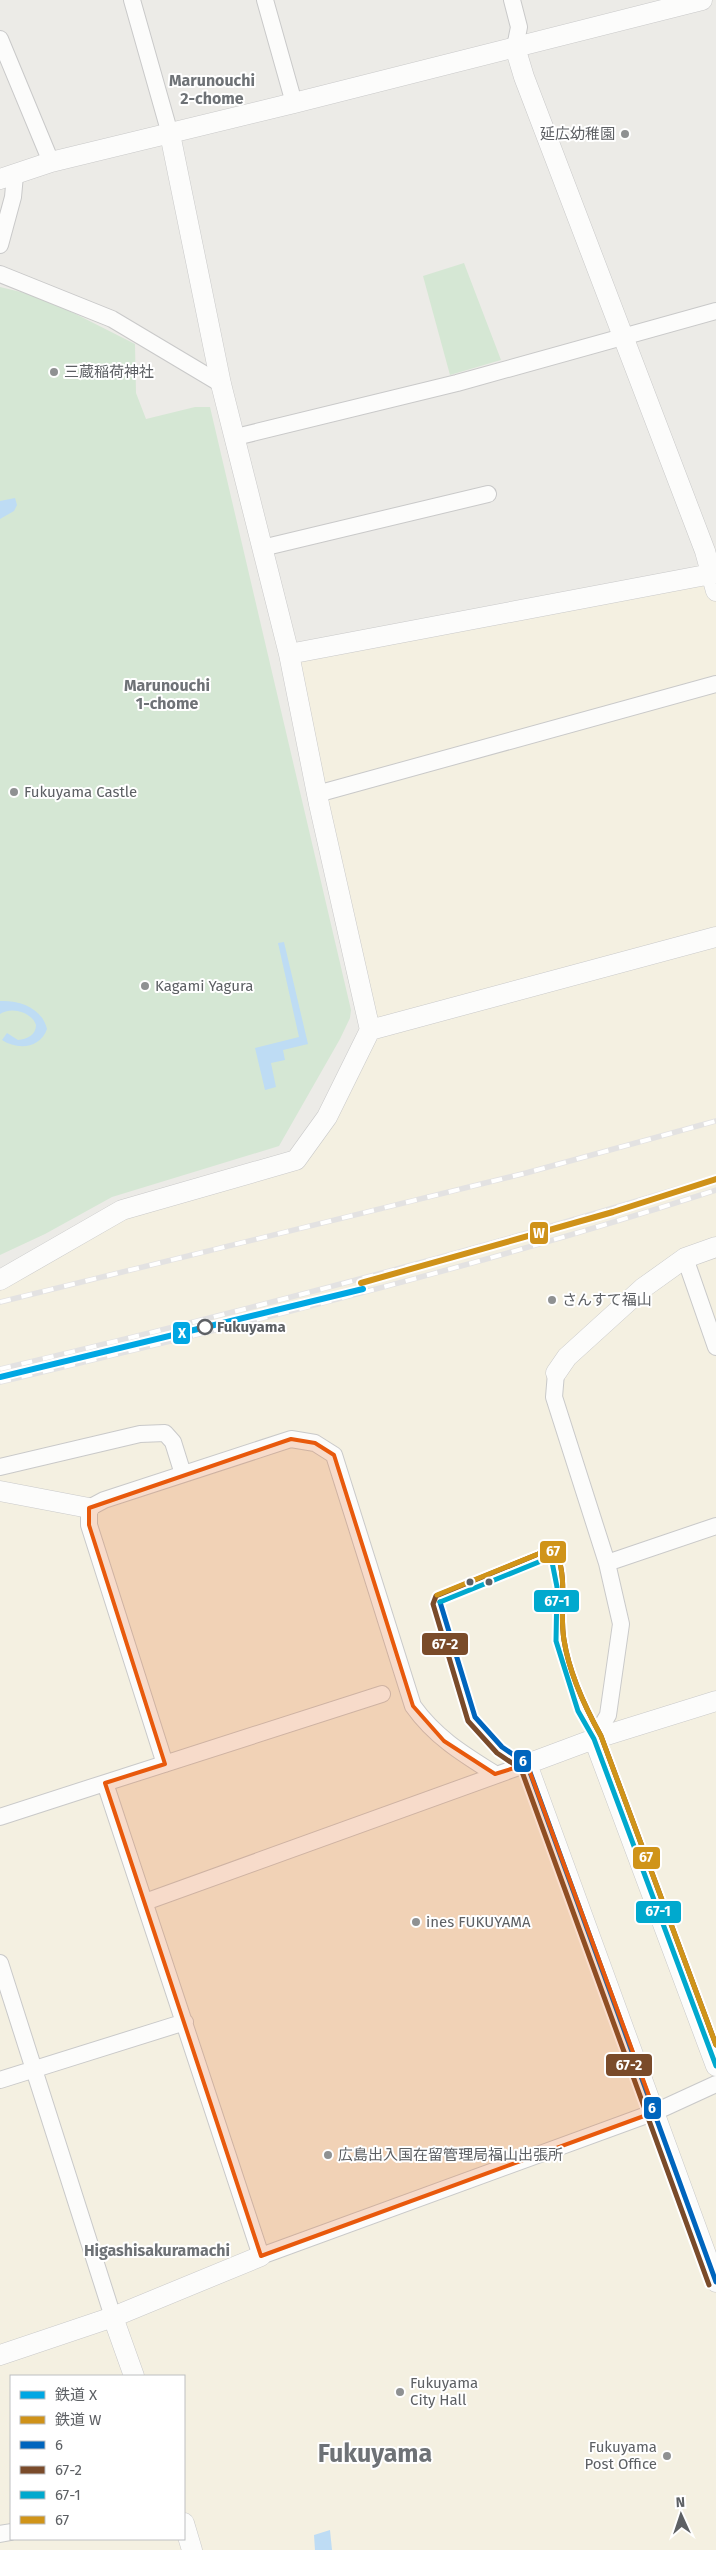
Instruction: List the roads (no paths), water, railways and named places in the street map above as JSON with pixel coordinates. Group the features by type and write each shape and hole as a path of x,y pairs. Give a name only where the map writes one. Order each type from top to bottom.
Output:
{"street":[{"path":"0,1280 122,1210 296,1160 326,1116 370,1030 317,794 289,654 236,437 221,384 170,134 132,0"},
{"path":"265,0 294,104"},
{"path":"289,654 715,580 524,77 516,47 519,27 512,0"},
{"path":"0,245 13,197 8,177 51,162 294,104 702,0"},
{"path":"0,39 51,162"},
{"path":"0,274 112,319 221,384"},
{"path":"236,437 457,383 716,311"},
{"path":"262,548 488,494"},
{"path":"317,794 716,684"},
{"path":"370,1030 716,937"},
{"path":"594,1739 608,1716 621,1624 607,1563 554,1397 556,1373 567,1357 643,1288 685,1258 716,1246"},
{"path":"685,1258 716,1347"},
{"path":"0,1467 140,1434 165,1433 173,1442 183,1474"},
{"path":"0,1491 89,1508 104,1500 291,1439 315,1444 334,1455 413,1706 426,1725 444,1741 495,1774"},
{"path":"89,1508 89,1525 165,1764"},
{"path":"607,1563 716,1526"},
{"path":"0,1818 382,1694"},
{"path":"145,1902 594,1739 716,1701"},
{"path":"594,1739 716,2066"},
{"path":"527,1764 716,2282"},
{"path":"105,1783 261,2256"},
{"path":"0,1963 113,2317 134,2375"},
{"path":"0,2080 185,2022"},
{"path":"0,2355 113,2317 261,2256 655,2112 716,2084"},
{"path":"185,2526 192,2550"}],"water":[{"path":"15,498 17,505 14,511 0,519 0,501"},
{"path":"284,942 308,1044 283,1050 285,1060 271,1063 276,1087 265,1090 255,1048 299,1037 278,943"},
{"path":"0,1001 22,1004 35,1011 47,1029 44,1036 34,1044 27,1046 14,1045 2,1040 7,1033 18,1040 28,1037 33,1034 36,1025 34,1020 21,1012 10,1011 0,1014"},
{"path":"330,2530 332,2550 315,2550 314,2535"}],"railway":[{"path":"0,1302 526,1173 716,1121"},
{"path":"0,1369 360,1279 538,1230 716,1177"},
{"path":"0,1382 180,1339 450,1269 628,1218 716,1190"}],"rail line":[{"name":"W","path":"361,1283 613,1212 716,1179"},
{"name":"X","path":"0,1377 363,1289"}],"place":[{"name":"延広幼稚園","path":"625,134"},
{"name":"三蔵稲荷神社","path":"54,372"},
{"name":"Fukuyama Castle","path":"14,792"},
{"name":"Kagami Yagura","path":"145,986"},
{"name":"さんすて福山","path":"552,1300"},
{"name":"Fukuyama","path":"205,1327"},
{"name":"ines FUKUYAMA","path":"416,1922"},
{"name":"広島出入国在留管理局福山出張所","path":"328,2155"},
{"name":"Fukuyama City Hall","path":"400,2392"},
{"name":"Fukuyama Post Office","path":"667,2456"}],"district":[{"name":"Marunouchi 2-chome","path":"212,89"},
{"name":"Marunouchi 1-chome","path":"167,694"},
{"name":"Higashisakuramachi","path":"157,2250"},
{"name":"Fukuyama","path":"375,2453"}]}
